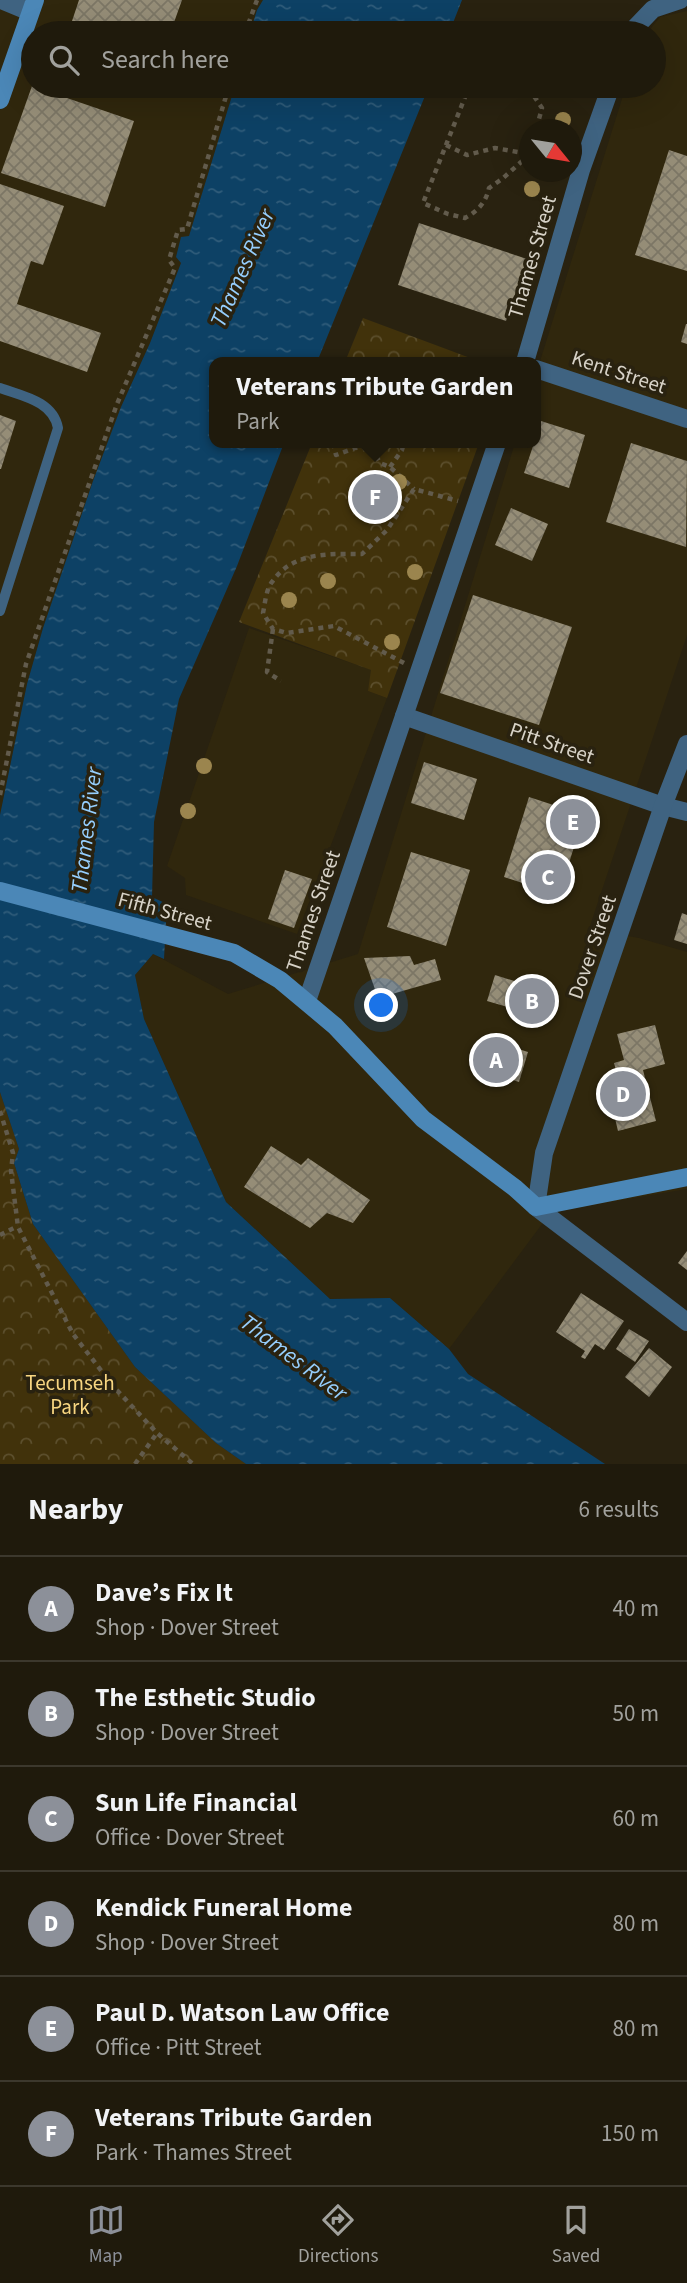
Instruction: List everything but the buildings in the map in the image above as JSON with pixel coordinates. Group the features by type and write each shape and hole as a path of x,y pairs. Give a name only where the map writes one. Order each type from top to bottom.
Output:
{"street":[{"path":"1,0 33,6"},
{"path":"642,21 653,9 680,0"},
{"path":"0,100 21,40"},
{"name":"Thames Street","path":"526,357 581,170 607,98"},
{"name":"Kent Street","path":"541,371 687,419"},
{"name":"Thames Street","path":"495,448 307,1001 335,1026 423,1119 687,1322"},
{"name":"Pitt Street","path":"404,716 687,812"},
{"name":"Dover Street","path":"536,1207 544,1153 663,806 687,744"},
{"name":"Fifth Street","path":"0,891 234,953 280,980 307,1001"},
{"path":"536,1207 687,1177"}],"lane":[{"path":"0,388 48,407 58,428 0,611"}],"path":[{"path":"249,21 257,0"},
{"path":"0,795 26,664 117,404 175,268 169,260 178,230 187,229 225,98"},
{"path":"446,145 467,155 495,148 530,154 489,188 487,198 474,213 465,218 447,214 424,203 446,145 465,98"},
{"path":"535,98 542,108 539,119"},
{"path":"334,448 336,455 355,448"},
{"path":"372,448 380,463 390,467 414,489 476,506"},
{"path":"390,467 403,448"},
{"path":"281,681 267,672 273,629 263,613 271,583 308,555 362,554 387,530 414,489"},
{"path":"273,629 287,633 334,626 419,670"},
{"path":"0,1111 13,1153 10,1171 18,1225 73,1334 113,1386 157,1433 193,1464"},
{"path":"0,1235 18,1225"},
{"path":"135,1464 157,1433"}],"shaded area":[{"path":"0,0 263,0 254,21 21,21 21,98 231,98 189,237 181,238 176,257 181,263 150,343 121,407 43,628 27,684 0,815"},
{"path":"687,11 687,635 589,929 639,938 687,952 687,1189 551,1212 449,1349 390,1298 330,1299 226,1202 144,1019 135,975 153,954 228,994 358,954 513,448 541,448 541,358 622,98 666,98 666,21 657,21 660,17"},
{"path":"249,628 372,670 368,691 387,698 297,934 186,895 185,878 167,866"}],"green space":[{"path":"363,318 468,357 347,357"},
{"path":"310,448 477,448 387,698 368,691 371,670 239,622"},
{"name":"Tecumseh Park","path":"0,1092 19,1149 14,1163 33,1224 135,1367 216,1443 246,1464 0,1464"}],"water":[{"path":"263,0 462,0 454,21 254,21"},
{"name":"Thames River","path":"231,98 424,98 319,357 209,357 209,448 282,448 237,566 179,699 154,822 152,897 167,904 164,959 153,954 135,975 144,1019 226,1202 330,1299 390,1298 449,1349 468,1374 605,1464 246,1464 216,1443 135,1367 33,1224 14,1163 19,1149 0,1092 0,815 27,684 43,628 93,481 181,263 176,257 181,237 189,236"}],"place":[{"name":"Veterans Tribute Garden","path":"375,497"},
{"name":"Paul D. Watson Law Office","path":"573,822"},
{"name":"Sun Life Financial","path":"548,877"},
{"name":"The Esthetic Studio","path":"532,1001"},
{"name":"Dave’s Fix It","path":"496,1060"},
{"name":"Kendick Funeral Home","path":"623,1094"}]}
